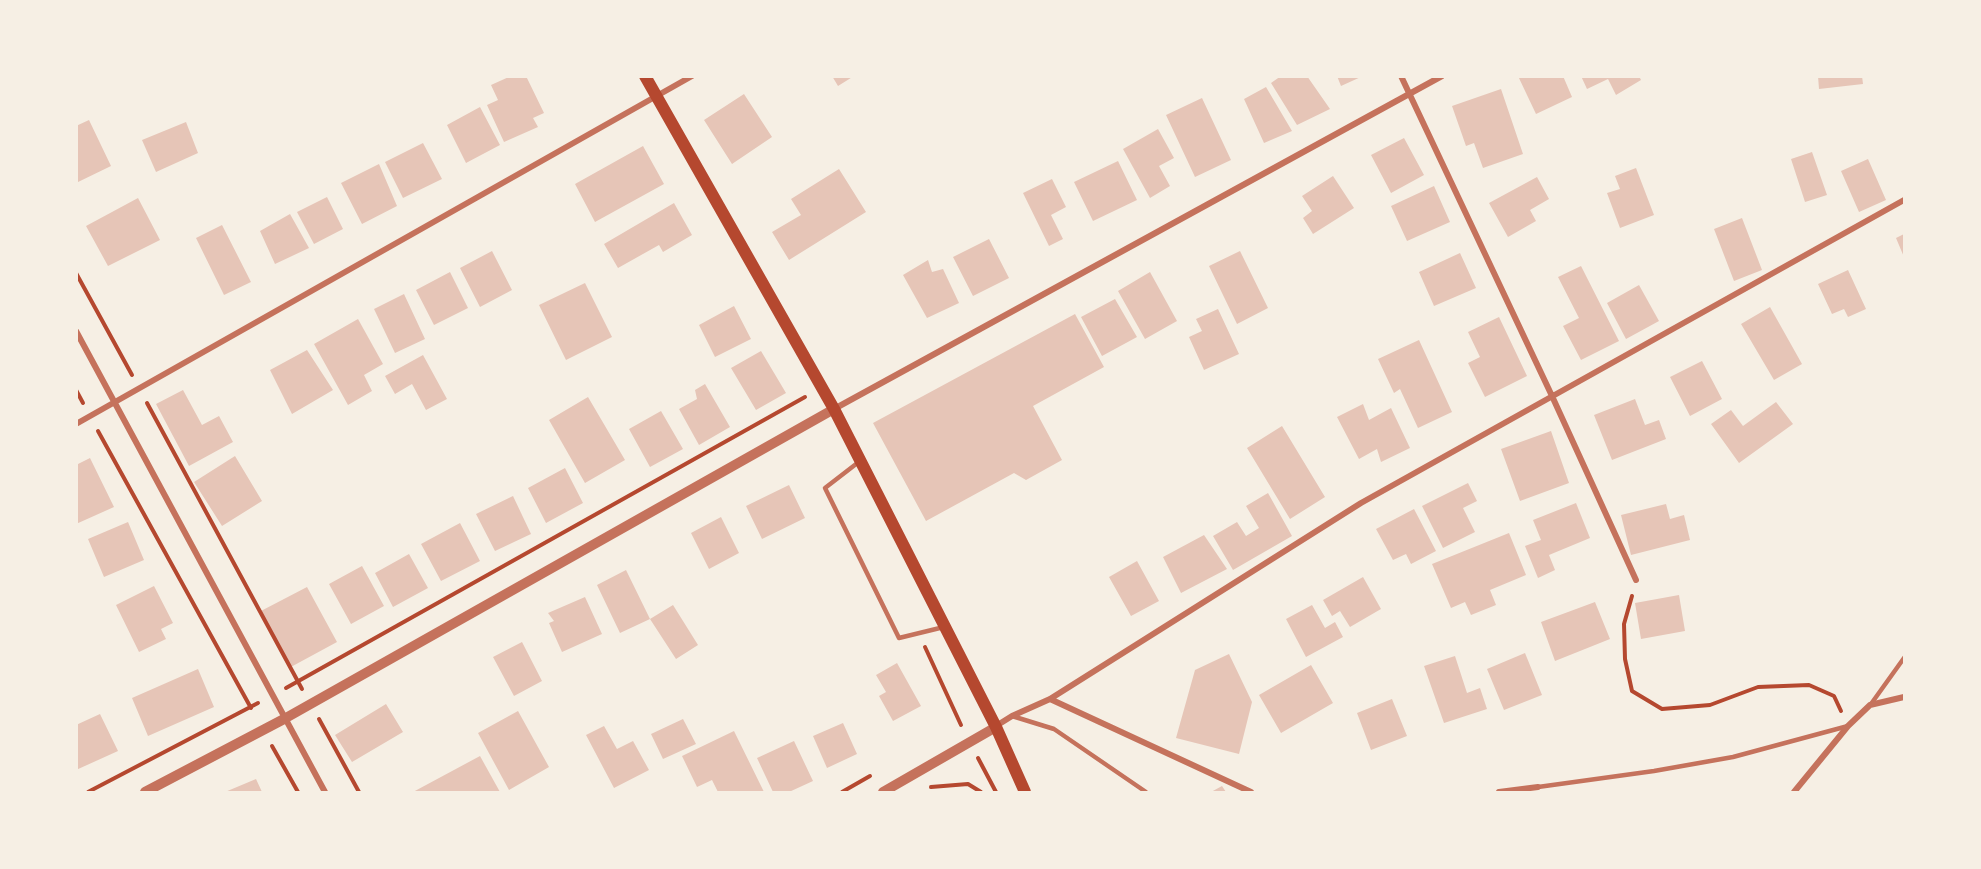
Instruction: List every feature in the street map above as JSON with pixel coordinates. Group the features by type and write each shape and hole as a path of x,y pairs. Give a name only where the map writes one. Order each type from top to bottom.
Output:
{"main road":[{"path":"645,76 834,409 996,727 1025,792"}],"street":[{"path":"76,424 657,98 692,76"},
{"path":"1401,76 1636,580"},
{"path":"145,792 284,719 834,409 1442,76"},
{"path":"883,792 970,743 1012,716 1050,699 1361,503 1905,200"},
{"path":"76,332 325,792"},
{"path":"1794,792 1848,726 1870,705 1905,697"},
{"path":"1050,699 1247,792"},
{"path":"1499,792 1538,787"}],"lane":[{"path":"860,461 825,488 898,638 944,627"},
{"path":"1870,705 1905,658"},
{"path":"1012,716 1054,729 1146,792"},
{"path":"1538,787 1654,771 1733,757 1848,726"}],"path":[{"path":"76,273 358,792"},
{"path":"88,792 271,696 822,387"},
{"path":"90,416 297,792"},
{"path":"1636,580 1624,624 1625,659 1632,691 1662,709 1710,705 1758,687 1809,685 1834,696"},
{"path":"918,633 996,792"},
{"path":"922,792 931,787 968,784 981,792"}],"building":[{"path":"511,76 526,76 544,113 533,118 538,127 504,142 487,105 498,100 491,85"},
{"path":"832,76 854,76 838,86"},
{"path":"1281,76 1307,76 1330,109 1297,125 1271,83"},
{"path":"1337,76 1363,76 1341,86"},
{"path":"1518,76 1563,76 1572,97 1536,114"},
{"path":"1581,76 1639,76 1641,80 1616,95 1608,79 1587,89"},
{"path":"1818,76 1862,76 1863,84 1819,89"},
{"path":"1266,87 1292,131 1264,143 1244,99"},
{"path":"1501,89 1523,154 1483,168 1474,143 1466,146 1452,106"},
{"path":"744,94 772,137 732,164 704,120"},
{"path":"1202,98 1231,160 1195,177 1166,115"},
{"path":"480,107 500,145 466,163 447,125"},
{"path":"89,120 111,166 76,183 76,126"},
{"path":"186,122 198,153 156,172 142,140"},
{"path":"1158,129 1174,158 1159,166 1170,186 1150,198 1123,149"},
{"path":"1404,138 1424,175 1391,193 1371,155"},
{"path":"423,143 442,179 403,198 385,162"},
{"path":"643,146 664,184 595,222 575,184"},
{"path":"1812,152 1827,195 1805,202 1791,159"},
{"path":"1868,159 1886,200 1859,212 1841,171"},
{"path":"1118,161 1137,200 1093,221 1074,182"},
{"path":"379,164 397,206 362,224 341,183"},
{"path":"1636,168 1654,215 1620,228 1607,193 1620,189 1615,176"},
{"path":"839,169 866,212 789,260 772,232 801,215 791,199"},
{"path":"1333,176 1354,208 1313,234 1303,218 1312,211 1302,196"},
{"path":"1537,177 1549,199 1530,210 1536,221 1508,237 1489,203"},
{"path":"1052,179 1066,207 1051,215 1063,239 1049,246 1023,193"},
{"path":"1434,186 1450,222 1407,241 1391,206"},
{"path":"327,197 343,229 314,244 297,212"},
{"path":"138,198 160,240 108,266 86,226"},
{"path":"674,203 692,235 663,252 659,245 618,268 604,244"},
{"path":"290,214 309,248 275,264 260,231"},
{"path":"1742,218 1762,270 1734,281 1714,229"},
{"path":"222,225 251,282 224,295 196,238"},
{"path":"1904,234 1904,257 1896,238"},
{"path":"989,239 1009,278 973,296 953,257"},
{"path":"492,251 512,290 480,307 460,268"},
{"path":"1240,251 1268,308 1237,324 1209,266"},
{"path":"1460,253 1476,288 1434,306 1419,272"},
{"path":"928,260 932,272 943,269 959,303 927,318 903,275"},
{"path":"1581,266 1619,341 1581,360 1563,326 1579,318 1558,277"},
{"path":"1848,270 1866,309 1848,317 1844,309 1832,314 1818,284"},
{"path":"450,272 468,308 434,325 416,290"},
{"path":"1150,272 1177,321 1145,339 1118,291"},
{"path":"585,283 612,337 566,360 539,305"},
{"path":"1639,285 1659,321 1626,339 1607,303"},
{"path":"404,294 425,339 395,353 374,309"},
{"path":"1115,299 1137,337 1102,356 1081,317"},
{"path":"734,306 751,339 715,357 699,325"},
{"path":"1770,307 1802,364 1774,380 1741,324"},
{"path":"1218,309 1239,354 1204,370 1189,337 1202,331 1196,319"},
{"path":"1075,314 1104,367 1033,406 1062,460 1026,480 1014,473 926,521 873,423"},
{"path":"1499,317 1527,376 1485,397 1468,363 1480,357 1468,332"},
{"path":"358,319 383,364 364,375 372,391 348,405 314,344"},
{"path":"1419,340 1452,412 1418,428 1400,389 1394,393 1378,359"},
{"path":"307,350 333,390 292,414 270,370"},
{"path":"761,351 786,393 756,410 731,368"},
{"path":"423,355 447,399 426,410 412,384 395,394 385,376"},
{"path":"1702,361 1722,399 1690,416 1670,377"},
{"path":"705,384 730,427 699,445 679,409 697,399 695,390"},
{"path":"183,390 202,425 219,416 233,442 189,466 156,404"},
{"path":"588,397 625,460 585,483 549,420"},
{"path":"1635,399 1645,425 1659,420 1666,439 1612,460 1594,415"},
{"path":"1776,402 1793,424 1739,463 1711,424 1731,410 1743,426"},
{"path":"1363,404 1369,420 1391,408 1410,448 1381,462 1377,449 1359,459 1337,417"},
{"path":"661,411 683,449 650,467 629,429"},
{"path":"1282,426 1325,497 1290,519 1247,448"},
{"path":"1551,431 1569,483 1520,501 1501,449"},
{"path":"235,456 262,501 222,526 194,482"},
{"path":"90,458 114,507 76,524 76,465"},
{"path":"565,468 583,503 546,523 528,488"},
{"path":"1468,483 1477,501 1463,508 1475,532 1443,548 1422,506"},
{"path":"789,485 805,518 762,539 746,506"},
{"path":"1268,493 1292,536 1233,570 1213,536 1237,522 1246,536 1259,528 1246,506"},
{"path":"513,496 531,534 495,551 476,514"},
{"path":"1576,503 1590,538 1549,555 1555,570 1538,578 1525,546 1541,540 1533,520"},
{"path":"1666,504 1670,519 1684,515 1690,540 1631,555 1621,515"},
{"path":"1414,509 1436,551 1411,564 1406,554 1393,560 1376,529"},
{"path":"721,517 739,553 709,569 691,533"},
{"path":"128,522 144,560 104,577 88,539"},
{"path":"460,523 480,561 441,581 421,544"},
{"path":"1509,533 1526,575 1490,590 1496,605 1471,615 1465,602 1451,608 1432,564"},
{"path":"1204,535 1227,569 1181,593 1163,557"},
{"path":"409,554 428,588 393,607 375,573"},
{"path":"1137,561 1159,601 1131,616 1109,577"},
{"path":"362,566 384,606 351,624 329,584"},
{"path":"626,570 650,619 620,633 597,585"},
{"path":"1363,577 1381,609 1350,627 1340,611 1332,616 1323,600"},
{"path":"154,586 173,623 161,629 166,639 139,652 116,605"},
{"path":"307,587 337,642 289,668 259,612"},
{"path":"1679,595 1685,631 1641,639 1635,603"},
{"path":"585,597 602,634 562,652 549,623 554,621 548,613"},
{"path":"1595,602 1610,639 1555,661 1541,622"},
{"path":"673,605 698,645 676,659 650,619"},
{"path":"1312,605 1325,628 1335,622 1343,637 1306,657 1286,619"},
{"path":"522,642 542,681 514,696 493,657"},
{"path":"1525,653 1542,695 1504,710 1487,669"},
{"path":"1229,654 1252,702 1239,754 1176,738 1195,670"},
{"path":"1455,656 1467,693 1480,688 1487,709 1444,723 1424,666"},
{"path":"897,663 921,706 893,721 879,696 886,692 876,675"},
{"path":"1311,665 1333,703 1281,733 1259,695"},
{"path":"198,669 214,707 148,736 132,698"},
{"path":"1392,699 1407,736 1371,750 1357,713"},
{"path":"386,704 403,732 352,762 335,735"},
{"path":"518,711 549,767 509,790 478,733"},
{"path":"100,714 118,751 76,770 76,725"},
{"path":"683,719 696,744 663,759 651,734"},
{"path":"843,723 857,754 827,768 813,736"},
{"path":"604,726 617,749 633,741 649,770 614,788 586,735"},
{"path":"734,731 764,792 718,792 712,780 697,787 682,756"},
{"path":"794,741 813,781 789,792 773,792 757,758"},
{"path":"480,756 500,792 413,792"},
{"path":"256,779 262,792 225,792"},
{"path":"1222,786 1226,792 1211,792"}]}
